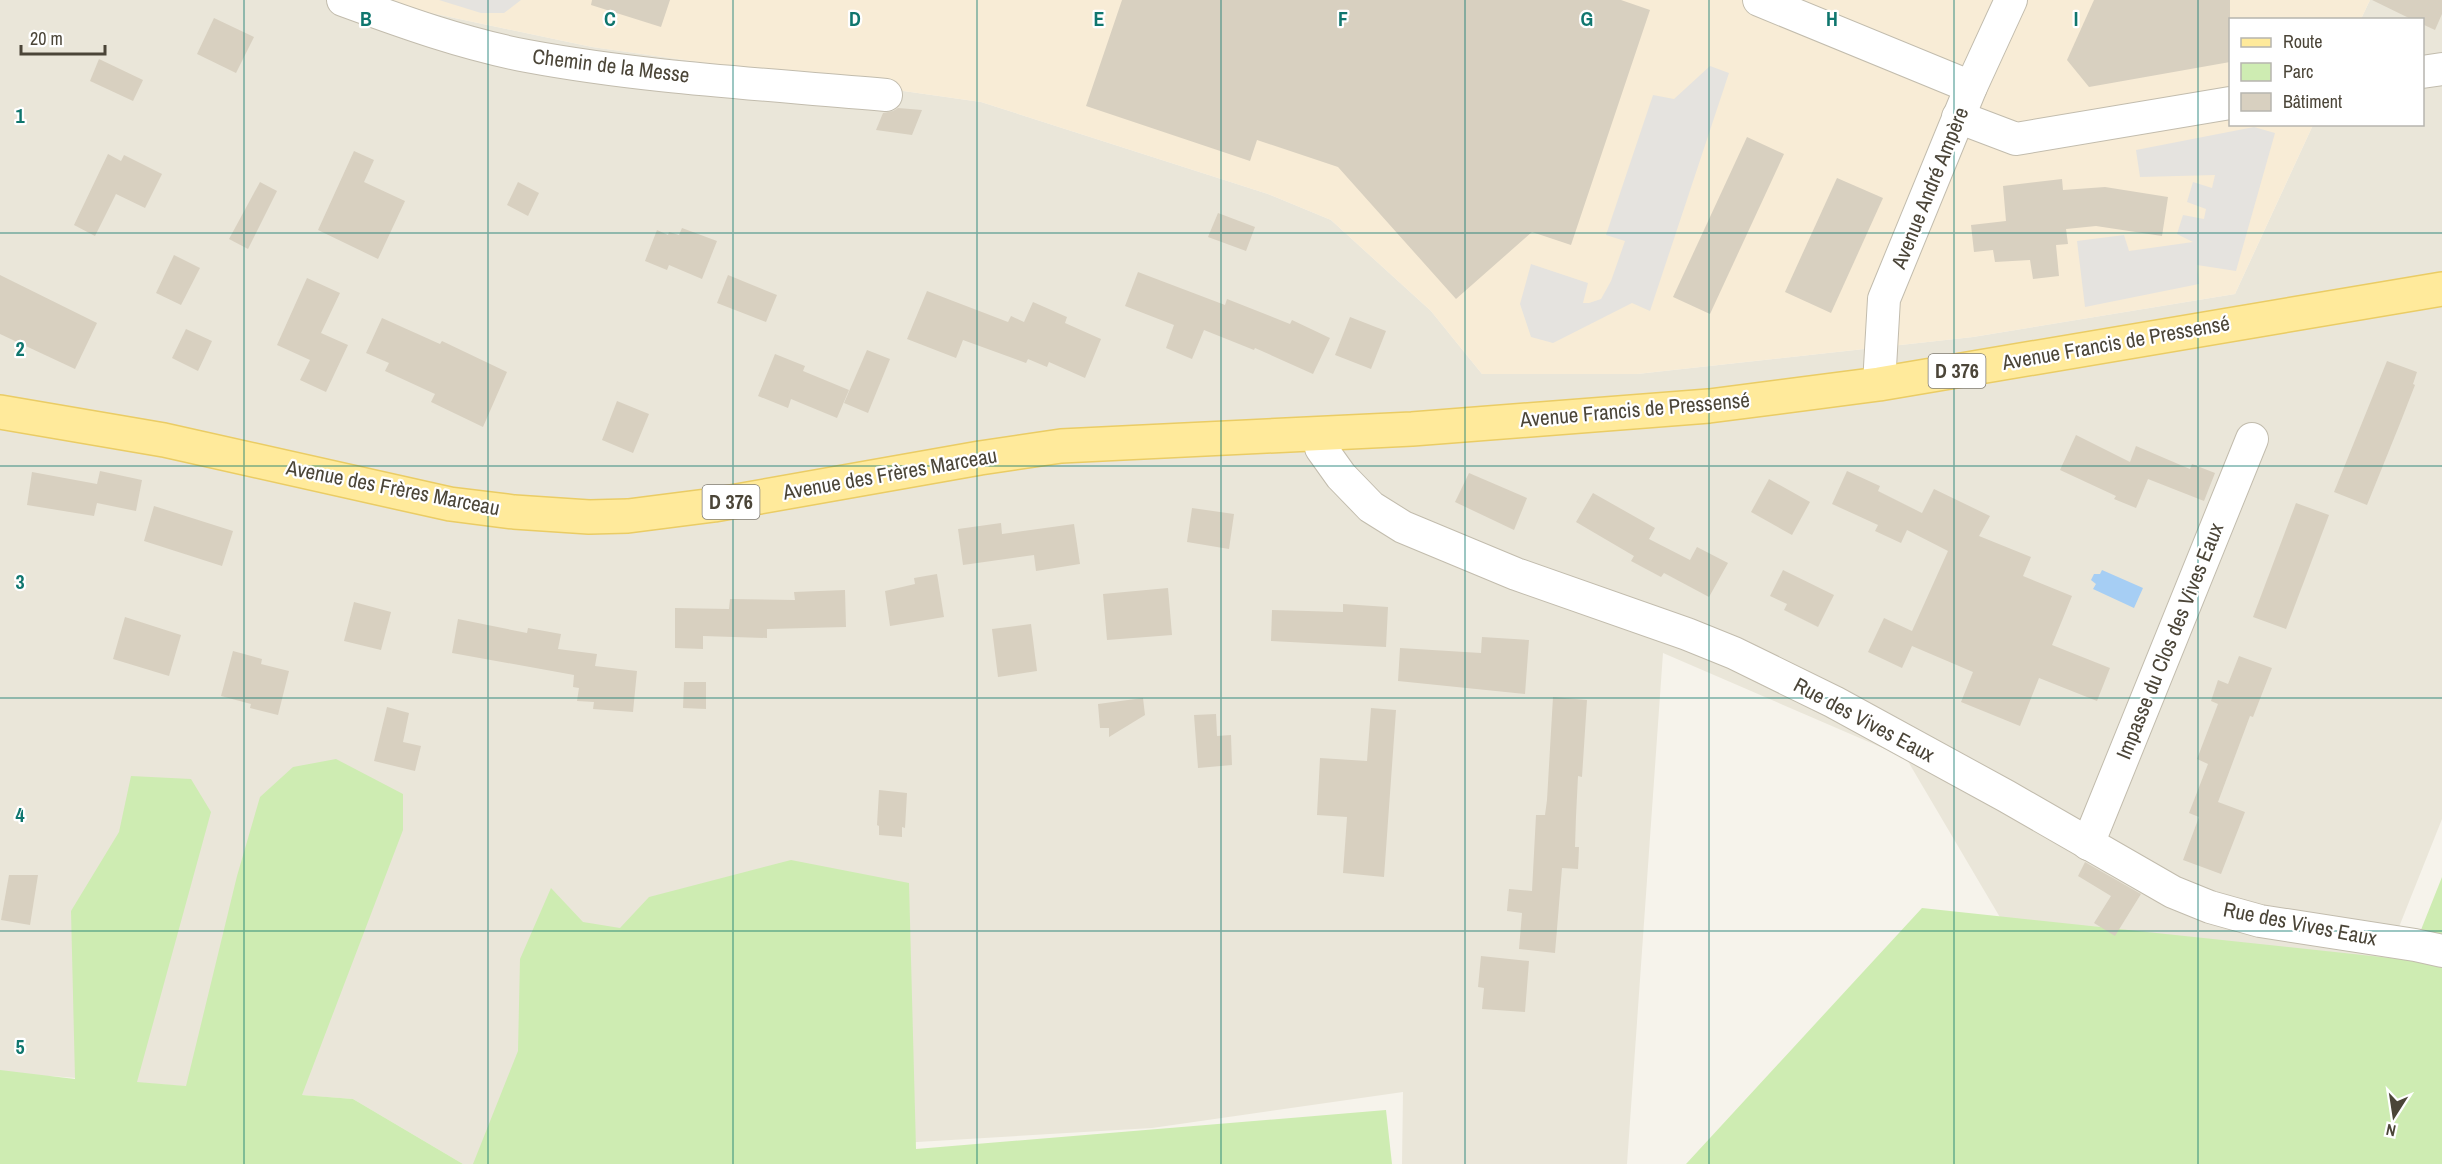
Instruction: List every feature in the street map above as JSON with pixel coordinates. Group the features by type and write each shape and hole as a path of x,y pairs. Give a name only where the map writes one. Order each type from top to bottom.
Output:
{"main road":[{"name":"Avenue Francis de Pressensé","path":"1467,425 1709,406 1879,384 2442,289"},
{"name":"Avenue des Frères Marceau","path":"0,412 164,440 450,504 514,512 589,517 666,513 1061,446 1467,425"}],"street":[{"name":"Chemin de la Messe","path":"343,0 437,32 526,56 655,73 886,95"},
{"path":"1759,0 1971,87"},
{"name":"Avenue André Ampère","path":"1879,384 1884,299 1958,117 2011,0"},
{"path":"2424,72 2442,69"},
{"path":"1958,117 2016,139 2229,103"},
{"name":"Rue des Vives Eaux","path":"1319,434 1321,448 1341,476 1371,507 1403,527 1516,574 1688,634 1734,653 1834,702 2006,796 2173,892 2210,907 2281,925 2442,951"},
{"name":"Impasse du Clos des Vives Eaux","path":"2088,844 2252,439"}],"shaded area":[{"path":"0,0 387,0 412,9 592,47 981,102 1268,194 1331,220 1431,311 1482,374 1637,374 1973,337 2235,294 2313,126 2424,126 2424,18 2361,18 2370,0 2442,0 2442,819 2309,1153 2070,1036 1906,758 1663,653 1627,1164 1402,1164 1403,1092 1152,1128 546,1164 463,1164 353,1099 50,1076 0,1164"},
{"path":"387,0 2370,0 2361,18 2229,18 2229,126 2313,126 2235,294 1973,337 1637,374 1482,374 1431,311 1331,220 1268,194 981,102 592,47 412,9"},
{"path":"439,0 521,0 504,13 481,13"},
{"path":"1710,66 1729,73 1650,311 1632,303 1553,343 1531,337 1520,304 1531,264 1588,283 1583,303 1601,299 1611,281 1625,241 1606,235 1653,95 1674,99"},
{"path":"2254,127 2275,133 2236,271 2197,265 2199,284 2085,307 2077,241 2124,235 2129,251 2193,242 2177,234 2183,215 2204,219 2206,209 2187,202 2193,182 2212,188 2215,175 2140,177 2136,150"}],"green space":[{"path":"336,759 403,794 403,830 302,1095 353,1099 463,1164 0,1164 0,1070 75,1079 71,911 119,832 131,776 191,779 211,812 137,1082 186,1086 237,876 260,797 293,767"},
{"path":"791,860 909,883 916,1149 1386,1110 1392,1164 473,1164 518,1051 520,959 551,888 583,922 620,928 649,897"},
{"path":"2442,877 2442,1164 1686,1164 1922,908 2409,960"}],"water":[{"path":"2102,570 2143,588 2134,608 2093,589 2096,584 2091,580 2094,574 2100,574"}],"building":[{"path":"592,0 670,0 661,27 591,5"},
{"path":"1122,0 1621,0 1650,10 1571,245 1532,232 1456,299 1338,167 1257,140 1250,161 1086,106"},
{"path":"2094,0 2230,0 2229,62 2089,87 2067,60"},
{"path":"2372,0 2442,0 2442,14 2435,30 2424,25 2424,18 2409,18"},
{"path":"214,18 254,37 236,73 197,54"},
{"path":"99,59 143,80 133,101 90,81"},
{"path":"898,108 922,110 912,135 876,130 883,113"},
{"path":"1747,137 1784,154 1710,314 1673,297"},
{"path":"354,151 374,160 364,182 405,201 378,259 318,230"},
{"path":"108,154 121,161 124,155 162,174 145,208 116,194 95,236 74,225"},
{"path":"1837,178 1883,198 1831,313 1785,292"},
{"path":"2062,179 2063,190 2105,187 2168,197 2162,236 2096,226 2066,229 2068,244 2056,245 2059,276 2033,279 2030,260 1995,262 1993,250 1974,252 1971,225 2006,221 2003,186"},
{"path":"260,182 277,191 248,249 229,239"},
{"path":"518,182 539,193 528,216 507,205"},
{"path":"1218,213 1255,227 1246,251 1208,237"},
{"path":"682,228 717,241 702,279 669,265 667,270 645,261 657,230 668,235 669,232 679,235"},
{"path":"174,255 200,268 181,305 156,293"},
{"path":"1138,272 1225,305 1227,299 1290,324 1292,320 1330,338 1313,374 1255,348 1254,350 1204,330 1192,359 1166,348 1174,325 1125,306"},
{"path":"0,275 97,323 75,369 0,334"},
{"path":"728,275 777,295 766,322 717,303"},
{"path":"307,278 340,293 321,333 348,345 326,392 300,380 310,360 277,345"},
{"path":"927,291 1008,322 1011,316 1024,322 1033,302 1067,317 1065,323 1101,339 1085,378 1049,362 1047,367 1028,359 1026,363 963,340 956,358 907,339"},
{"path":"1350,317 1386,331 1371,369 1335,355"},
{"path":"382,318 440,344 442,341 507,372 483,427 431,402 435,394 385,371 389,363 366,353"},
{"path":"186,329 212,341 198,371 172,358"},
{"path":"867,350 890,359 868,413 844,403"},
{"path":"775,354 805,366 803,371 849,390 837,418 791,399 788,408 758,396"},
{"path":"2387,361 2417,372 2413,384 2415,385 2367,505 2334,492"},
{"path":"617,401 649,414 633,453 602,440"},
{"path":"2076,435 2130,462 2136,446 2190,469 2192,464 2215,473 2204,501 2148,479 2136,508 2060,470"},
{"path":"100,471 142,480 136,511 97,503 94,516 27,505 32,472 97,484"},
{"path":"1847,471 1880,486 1878,491 1922,513 1934,489 1990,516 1979,536 2031,557 2023,576 2072,596 2052,645 2110,668 2097,701 2039,678 2020,726 1961,702 1973,672 1912,646 1902,668 1868,652 1884,618 1912,631 1948,551 1907,530 1901,543 1875,531 1878,525 1832,504"},
{"path":"1469,473 1527,498 1514,530 1455,502"},
{"path":"1769,479 1810,502 1792,535 1751,512"},
{"path":"1593,493 1655,528 1649,539 1690,560 1697,547 1728,563 1709,597 1664,573 1661,577 1631,561 1634,556 1576,522"},
{"path":"2296,503 2329,515 2286,629 2253,617"},
{"path":"154,506 233,531 222,566 144,541"},
{"path":"1192,508 1234,514 1229,549 1187,542"},
{"path":"1001,523 1002,534 1074,524 1080,564 1036,571 1034,555 963,565 958,529"},
{"path":"1783,570 1834,595 1818,627 1784,610 1787,604 1770,596"},
{"path":"937,574 944,617 890,626 885,591 915,584 914,578"},
{"path":"1168,588 1172,635 1107,640 1103,594"},
{"path":"845,590 846,627 767,629 767,638 703,636 703,649 675,648 675,608 729,609 730,599 795,600 794,592"},
{"path":"354,602 391,612 381,650 344,641"},
{"path":"1343,604 1388,607 1386,647 1271,641 1272,610 1343,612"},
{"path":"125,617 181,635 169,676 113,659"},
{"path":"458,619 527,633 528,628 561,634 558,649 597,654 595,666 637,671 633,712 593,709 594,702 577,701 579,688 573,687 574,675 452,653"},
{"path":"1031,624 1037,671 998,677 992,629"},
{"path":"1482,637 1529,640 1525,694 1398,681 1400,648 1481,653"},
{"path":"233,651 262,659 261,664 289,671 278,715 250,708 251,704 221,696"},
{"path":"2239,656 2272,668 2253,717 2250,716 2218,802 2245,812 2221,874 2183,860 2199,817 2189,813 2208,764 2197,759 2218,704 2211,701 2218,680 2228,684"},
{"path":"684,682 706,682 706,709 683,708"},
{"path":"1553,697 1587,700 1582,777 1578,776 1575,847 1579,847 1578,869 1562,868 1555,953 1519,949 1522,913 1507,911 1509,889 1532,891 1536,815 1545,815 1547,800"},
{"path":"1143,698 1145,715 1109,737 1109,728 1100,728 1098,704"},
{"path":"387,707 409,713 403,742 421,746 415,771 374,761"},
{"path":"1371,708 1396,710 1384,877 1343,873 1347,817 1317,815 1320,758 1367,761"},
{"path":"1216,714 1217,736 1231,735 1232,765 1198,768 1194,715"},
{"path":"879,790 907,793 905,828 902,827 902,837 879,835 877,825"},
{"path":"2085,862 2141,894 2115,936 2094,923 2111,896 2078,876"},
{"path":"9,875 38,875 30,925 1,920"},
{"path":"1481,956 1529,961 1525,1012 1482,1009 1484,988 1478,987"}]}
